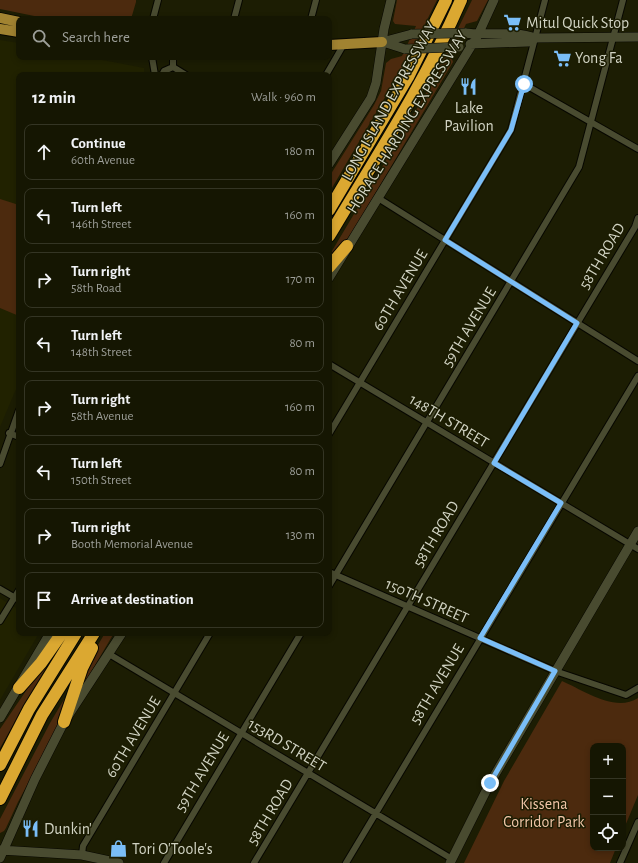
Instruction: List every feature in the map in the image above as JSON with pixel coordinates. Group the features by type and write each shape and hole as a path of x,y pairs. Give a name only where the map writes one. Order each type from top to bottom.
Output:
{"highway":[{"name":"LONG ISLAND EXPRESSWAY","path":"332,205 408,77 446,0"},
{"name":"LONG ISLAND EXPRESSWAY","path":"332,231 422,79 461,0"},
{"path":"332,264 347,246"},
{"path":"19,688 41,663 60,636"},
{"path":"0,765 29,709 74,636"},
{"path":"0,799 42,715 92,636"},
{"path":"64,722 82,668 98,636"}],"main road":[{"path":"332,159 371,98 376,82 382,42 391,0"},
{"name":"HORACE HARDING EXPRESSWAY","path":"332,273 478,35 494,0"},
{"path":"0,18 16,21"},
{"path":"0,29 16,32"},
{"path":"332,45 382,42 412,34 525,34 535,38 638,37"},
{"path":"382,42 405,49 459,47 473,43 528,42 535,38"},
{"path":"451,861 490,783 555,671 634,547 638,531"},
{"path":"0,718 48,636"},
{"path":"0,858 1,849 64,722 110,654 120,636"},
{"path":"1,849 82,856 119,863"}],"street":[{"path":"154,16 158,0"},
{"path":"235,16 239,0"},
{"path":"312,16 316,0"},
{"name":"60TH AVENUE","path":"332,429 511,130 545,0"},
{"name":"59TH AVENUE","path":"332,580 579,167 592,123 622,0"},
{"path":"328,72 344,44"},
{"path":"152,60 154,72"},
{"path":"173,60 173,67"},
{"path":"164,72 173,67"},
{"path":"173,67 181,72"},
{"path":"524,84 638,149"},
{"path":"378,198 638,362"},
{"name":"58TH ROAD","path":"254,863 494,463 638,218"},
{"name":"148TH STREET","path":"332,366 634,547"},
{"name":"58TH AVENUE","path":"346,863 638,376"},
{"path":"0,464 9,433 16,417"},
{"path":"9,433 16,436"},
{"name":"150TH STREET","path":"332,574 555,671 626,695 638,688"},
{"path":"0,589 16,598"},
{"path":"0,622 16,600"},
{"name":"60TH AVENUE","path":"82,856 83,846 208,636"},
{"name":"59TH AVENUE","path":"164,863 299,636"},
{"name":"153RD STREET","path":"110,654 375,813 451,861"},
{"path":"620,863 638,822"}],"shaded area":[{"path":"0,40 16,43 16,60 103,60 144,68 144,72 16,72 16,389 0,427"},
{"path":"0,598 16,608 16,636 37,636 0,700"}],"green space":[{"path":"0,0 136,0 132,16 34,16 0,9"},
{"path":"397,0 437,0 408,58 332,188 332,172 374,105 381,91 386,63 391,59 402,56 416,26 395,24 393,21"},
{"path":"472,0 488,0 477,21 466,24 451,56 453,62 351,234 332,258 332,251 429,88"},
{"path":"0,199 16,204 16,315 0,308"},
{"path":"103,636 112,636 85,682 82,681 88,662"},
{"path":"49,657 51,659 0,748 0,729"},
{"name":"Kissena Corridor Park","path":"562,681 609,702 629,702 638,698 638,795 626,824 626,743 590,743 590,851 615,851 610,863 464,863 504,781"},
{"path":"69,691 60,723 18,802 6,828 0,833 0,819 50,723"}],"place":[{"name":"Mitul Quick Stop","path":"513,23"},
{"name":"Yong Fa","path":"562,58"},
{"name":"Lake Pavilion","path":"469,87"},
{"name":"Dunkin'","path":"31,829"},
{"name":"Tori O'Toole's","path":"119,849"}],"route":[{"path":"490,783 555,671 480,638 561,503 494,463 577,323 445,240 511,130 524,84"}]}
